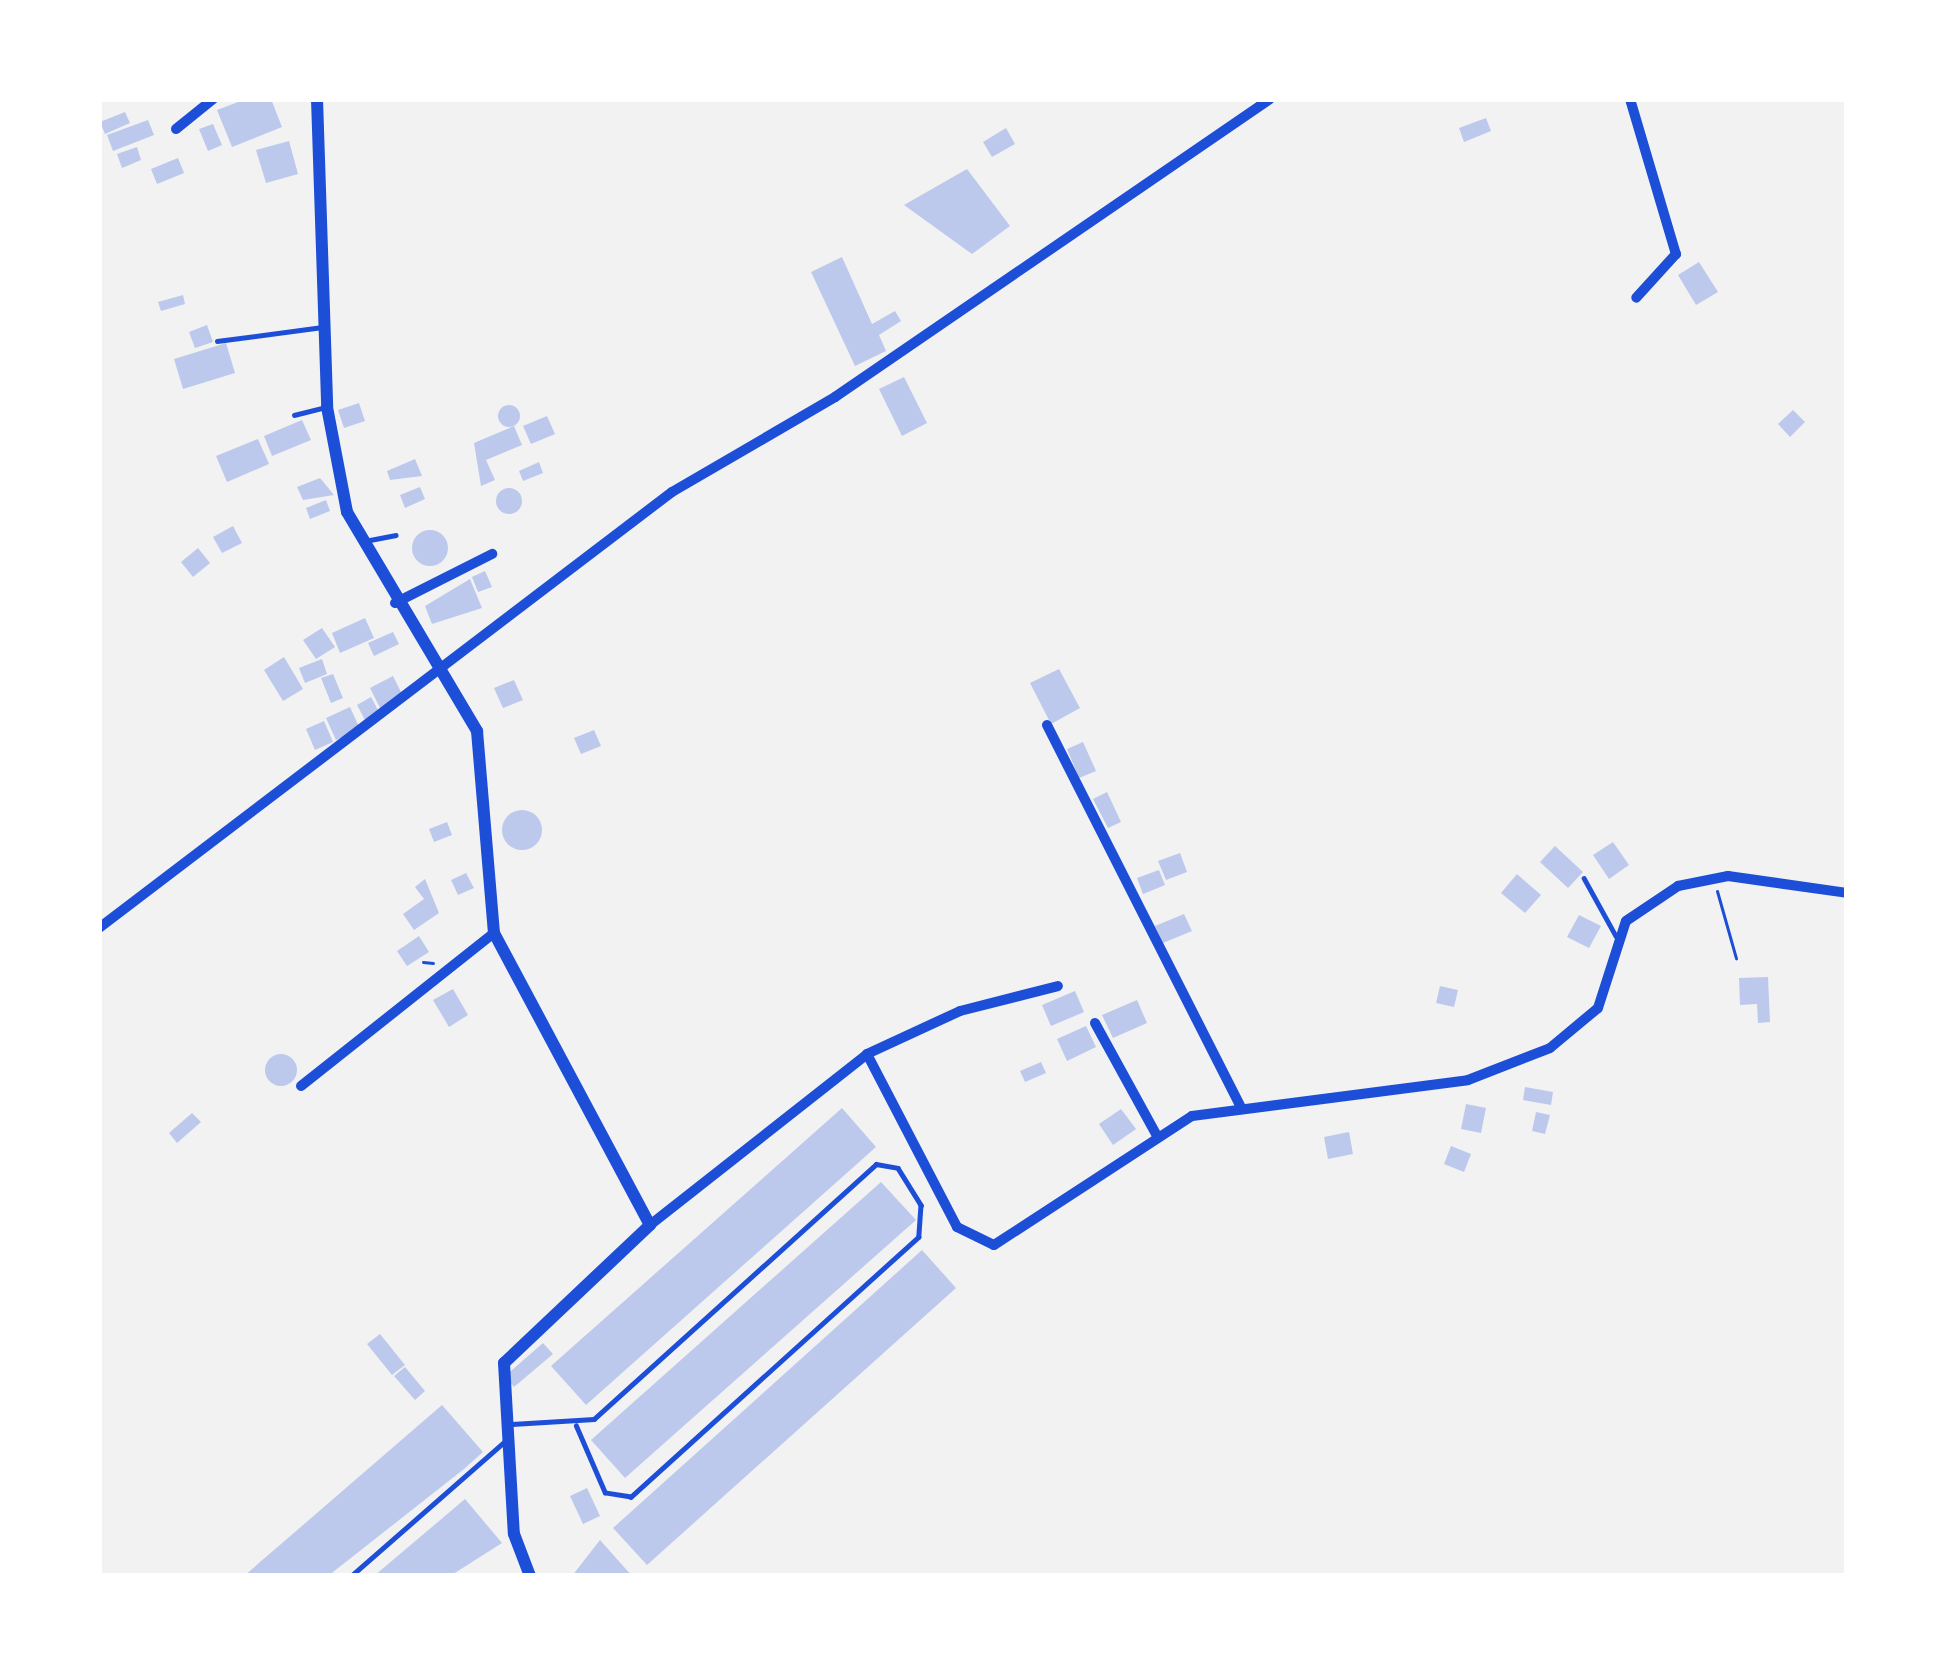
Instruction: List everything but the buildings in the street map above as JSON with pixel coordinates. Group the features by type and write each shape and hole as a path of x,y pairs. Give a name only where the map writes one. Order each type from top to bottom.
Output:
{"street":[{"path":"176,129 213,99"},
{"path":"317,99 327,407 358,542 395,603 446,670 487,781 494,932 650,1225"},
{"path":"99,928 446,670 672,492 836,397 1270,99"},
{"path":"1630,99 1676,254 1636,298"},
{"path":"395,603 492,554"},
{"path":"1047,725 1240,1106"},
{"path":"867,1054 975,1244 1000,1243 1156,1134 1240,1106 1511,1067 1598,1007 1620,940 1639,908 1703,878 1847,893"},
{"path":"301,1086 494,932"},
{"path":"530,1576 514,1534 504,1364 650,1225 867,1054 960,1011 1058,986"},
{"path":"1095,1023 1156,1134"}],"lane":[{"path":"217,341 324,327"},
{"path":"294,415 327,407"},
{"path":"358,542 396,535"},
{"path":"1585,878 1620,940"},
{"path":"351,1576 507,1431 576,1426 617,1402 876,1164 898,1168 921,1204 919,1237 632,1497 605,1493 576,1426"}],"path":[{"path":"1703,878 1728,912 1736,958"}]}
